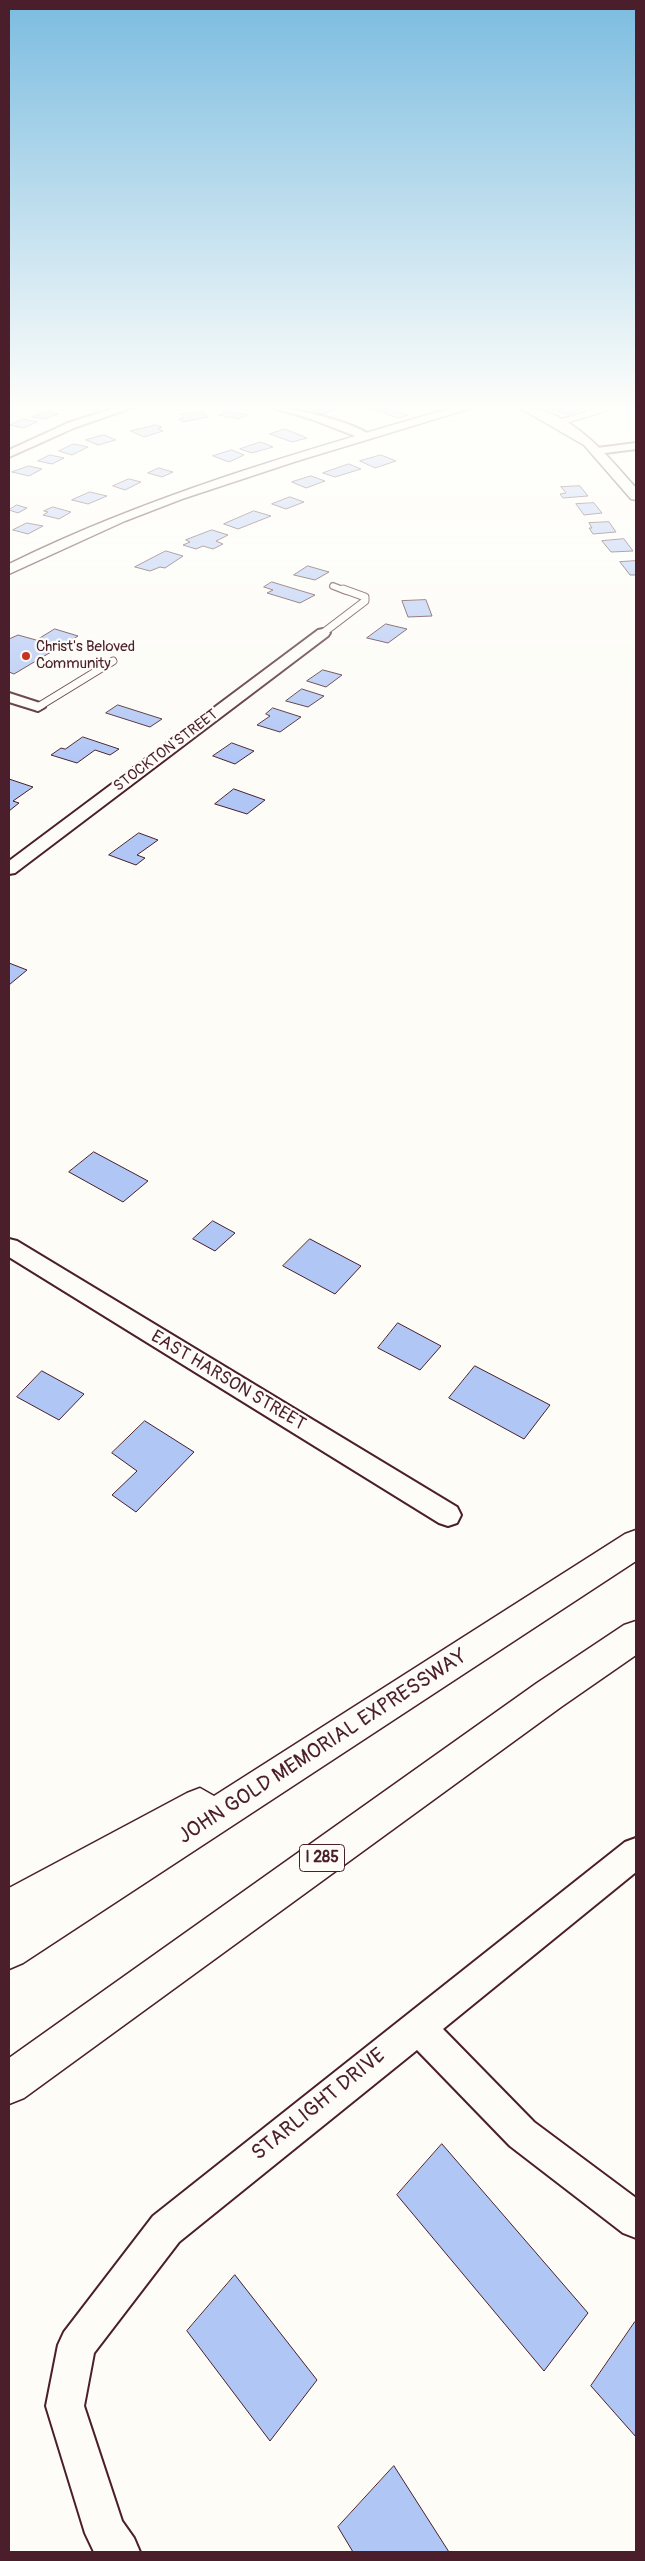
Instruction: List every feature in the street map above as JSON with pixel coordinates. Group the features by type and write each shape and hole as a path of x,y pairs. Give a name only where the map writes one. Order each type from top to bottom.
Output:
{"main road":[{"path":"9,570 99,527"},
{"name":"JOHN GOLD MEMORIAL EXPRESSWAY","path":"9,1949 636,1544"},
{"name":"I 285","path":"9,2083 541,1701 636,1636"},
{"path":"9,2092 541,1701"},
{"path":"9,1909 386,1706"}],"street":[{"name":"STOCKTON STREET","path":"9,869 323,633"},
{"path":"9,697 38,707"},
{"name":"EAST HARSON STREET","path":"9,1247 448,1515"},
{"name":"STARLIGHT DRIVE","path":"120,2552 105,2533 65,2406 77,2345 166,2229 417,2026 636,1853"},
{"path":"417,2026 522,2134 636,2220"}],"lane":[{"path":"323,633 364,601 365,597 353,591 332,586"},
{"path":"38,707 113,661"}],"building":[{"path":"20,527 42,527 28,534 13,530"},
{"path":"231,527 244,527 238,529"},
{"path":"591,527 612,527 616,532 593,534 589,528 592,528"},
{"path":"212,530 228,535 216,541 223,544 213,549 203,546 196,549 183,545 190,542 186,540"},
{"path":"624,539 633,551 611,552 602,541"},
{"path":"166,551 183,556 165,568 160,567 150,571 135,567"},
{"path":"636,561 636,575 630,575 620,562"},
{"path":"308,566 329,572 315,580 294,575"},
{"path":"272,582 315,595 300,603 267,593 273,590 264,587"},
{"path":"426,600 432,616 408,617 402,601"},
{"path":"386,624 407,629 388,643 367,638"},
{"name":"Christ's Beloved Community","path":"55,629 78,636 14,674 9,672 9,639 18,635 36,640"},
{"path":"323,670 342,675 326,687 307,681"},
{"path":"302,689 324,696 308,707 286,701"},
{"path":"118,705 162,719 150,727 106,713"},
{"path":"273,708 301,717 280,732 257,725 270,716 266,714"},
{"path":"83,737 119,749 110,755 95,750 77,763 51,755 61,748 65,749"},
{"path":"232,743 254,751 235,764 213,756"},
{"path":"9,779 33,787 13,801 19,803 9,811"},
{"path":"234,789 265,800 247,814 215,804"},
{"path":"139,833 158,840 137,855 145,858 136,865 109,855"},
{"path":"9,963 27,970 9,985"},
{"path":"94,1152 148,1181 123,1202 69,1172"},
{"path":"213,1221 235,1233 215,1251 193,1239"},
{"path":"310,1239 361,1266 335,1294 283,1266"},
{"path":"398,1323 441,1346 420,1370 378,1348"},
{"path":"475,1366 550,1405 524,1439 449,1398"},
{"path":"42,1371 84,1394 59,1420 17,1397"},
{"path":"145,1421 194,1452 136,1512 112,1495 137,1471 112,1453"},
{"path":"442,2144 588,2313 544,2371 397,2195"},
{"path":"235,2275 317,2380 270,2441 187,2331"},
{"path":"636,2323 636,2437 591,2386"},
{"path":"394,2466 449,2552 353,2552 338,2527"}],"place":[{"name":"Christ's Beloved Community","path":"26,656"}]}
